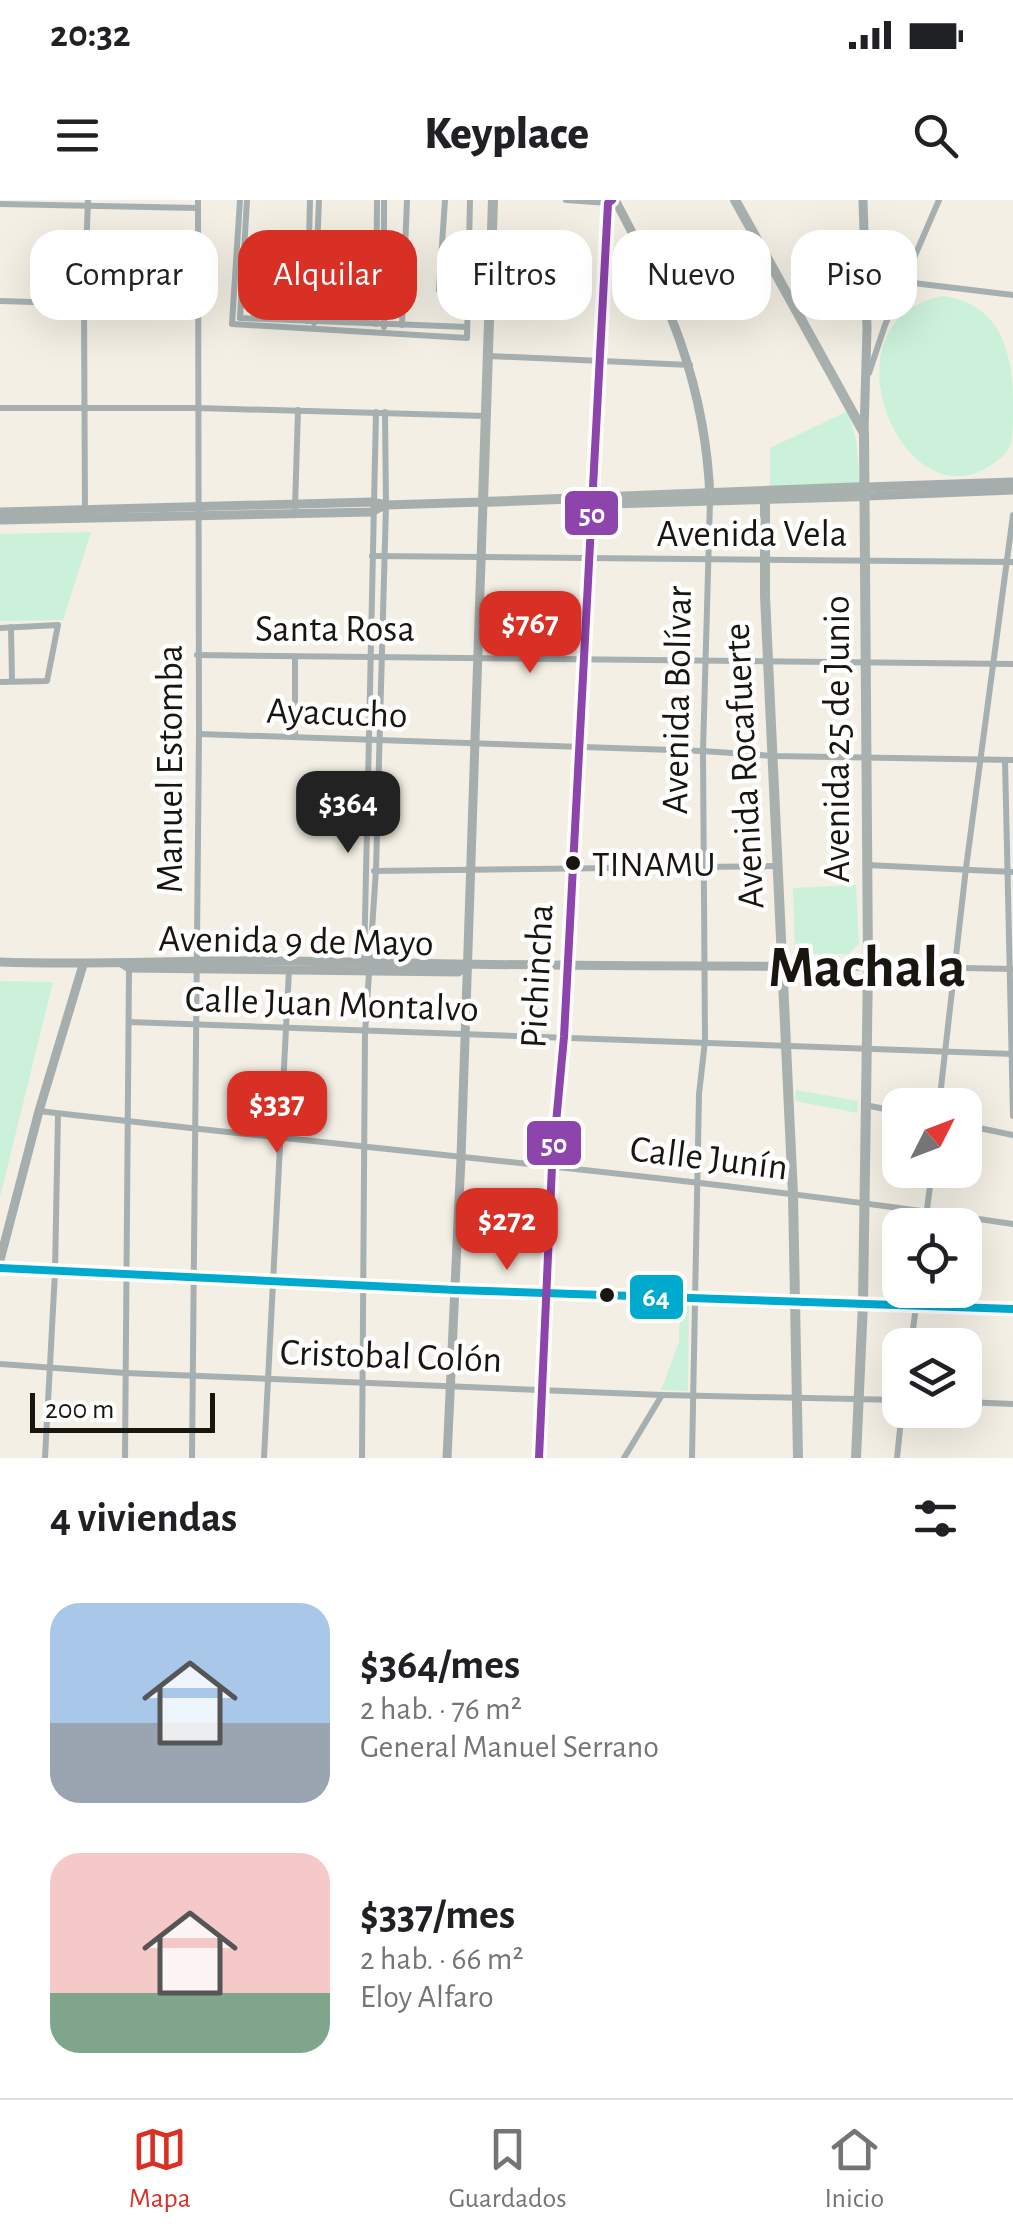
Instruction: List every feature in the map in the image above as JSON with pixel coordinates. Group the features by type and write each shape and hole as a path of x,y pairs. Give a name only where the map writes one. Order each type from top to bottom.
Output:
{"main road":[{"path":"447,1458 466,1036 493,200"},
{"path":"735,200 864,433"},
{"name":"Avenida 25 de Junio","path":"856,1458 863,1303 868,966 864,433 867,328 863,200"},
{"name":"Avenida Bolívar","path":"612,201 656,278 690,365 706,450 710,498"},
{"path":"0,516 710,498 1013,482"},
{"path":"866,491 1013,490"},
{"name":"Avenida Rocafuerte","path":"765,495 768,662 793,1195 798,1458"},
{"name":"Pichincha","path":"539,1458 552,1166 564,1037 584,661 589,500"},
{"name":"Avenida 9 de Mayo","path":"0,962 368,970 457,963 704,968 868,966"},
{"path":"0,1260 83,965"}],"street":[{"path":"243,200 240,318 467,338 470,200"},
{"path":"310,200 312,324"},
{"path":"312,324 319,200"},
{"path":"380,328 381,200"},
{"path":"402,324 407,200"},
{"path":"443,230 445,200"},
{"path":"566,200 612,201"},
{"path":"917,253 939,200"},
{"name":"Pichincha","path":"589,500 612,201"},
{"path":"0,203 198,204"},
{"path":"87,230 88,204"},
{"name":"Manuel Estomba","path":"198,204 198,230"},
{"path":"917,283 1013,295"},
{"path":"0,301 30,302"},
{"path":"84,320 85,514"},
{"name":"Manuel Estomba","path":"192,1458 198,320"},
{"path":"867,379 887,320"},
{"path":"380,328 402,324 467,327"},
{"path":"867,328 877,331 885,325"},
{"path":"487,356 690,365"},
{"path":"0,408 198,408 486,416"},
{"path":"295,509 298,410"},
{"path":"362,1458 366,1033 376,870 386,505 380,412"},
{"path":"368,970 372,507 380,412"},
{"name":"Avenida Bolívar","path":"692,1458 699,1094 705,1041 704,751 710,498"},
{"path":"941,1088 1013,515"},
{"name":"Avenida Vela","path":"372,556 1010,562"},
{"path":"0,628 58,625 46,681 0,682"},
{"path":"11,628 12,681"},
{"name":"Santa Rosa","path":"197,655 1013,664"},
{"path":"295,657 295,737"},
{"name":"Ayacucho","path":"198,734 774,756 1009,760"},
{"path":"1009,760 1013,1116"},
{"path":"366,871 778,866"},
{"path":"867,866 1010,871"},
{"path":"125,1458 127,964"},
{"path":"264,1458 289,966"},
{"name":"Avenida 9 de Mayo","path":"868,966 1011,969"},
{"name":"Calle Juan Montalvo","path":"128,1022 1012,1054"},
{"path":"864,1104 882,1108"},
{"name":"Calle Junín","path":"39,1111 552,1166 896,1208"},
{"path":"45,1458 58,1114"},
{"path":"982,1128 1013,1134"},
{"name":"Calle Junín","path":"982,1220 1013,1224"},
{"path":"0,1268 455,1290 882,1303"},
{"path":"982,1307 1013,1308"},
{"name":"Cristobal Colón","path":"0,1364 192,1376 882,1400"},
{"path":"624,1458 662,1395"},
{"path":"982,1403 1013,1404"},
{"path":"897,1458 900,1428"}],"green space":[{"path":"943,296 963,301 991,320 1000,334 1012,386 1011,443 985,469 953,476 924,465 901,441 885,409 879,373 885,339 900,320 917,320 917,307"},
{"path":"848,411 856,440 860,483 770,487 770,448"},
{"path":"91,532 63,620 0,621 0,534"},
{"path":"856,885 859,944 848,954 795,954 793,888"},
{"path":"0,981 53,982 0,1197"},
{"path":"796,1090 858,1101 857,1113 795,1101"},
{"path":"680,1300 689,1300 688,1391 661,1390 679,1342"}],"transit line":[{"name":"50","path":"539,1458 552,1166 564,1037 608,203 612,200"},
{"name":"64","path":"0,1268 456,1290 1013,1309"}],"place":[{"name":"TINAMU","path":"573,863"}],"district":[{"name":"Machala","path":"867,966"}]}
